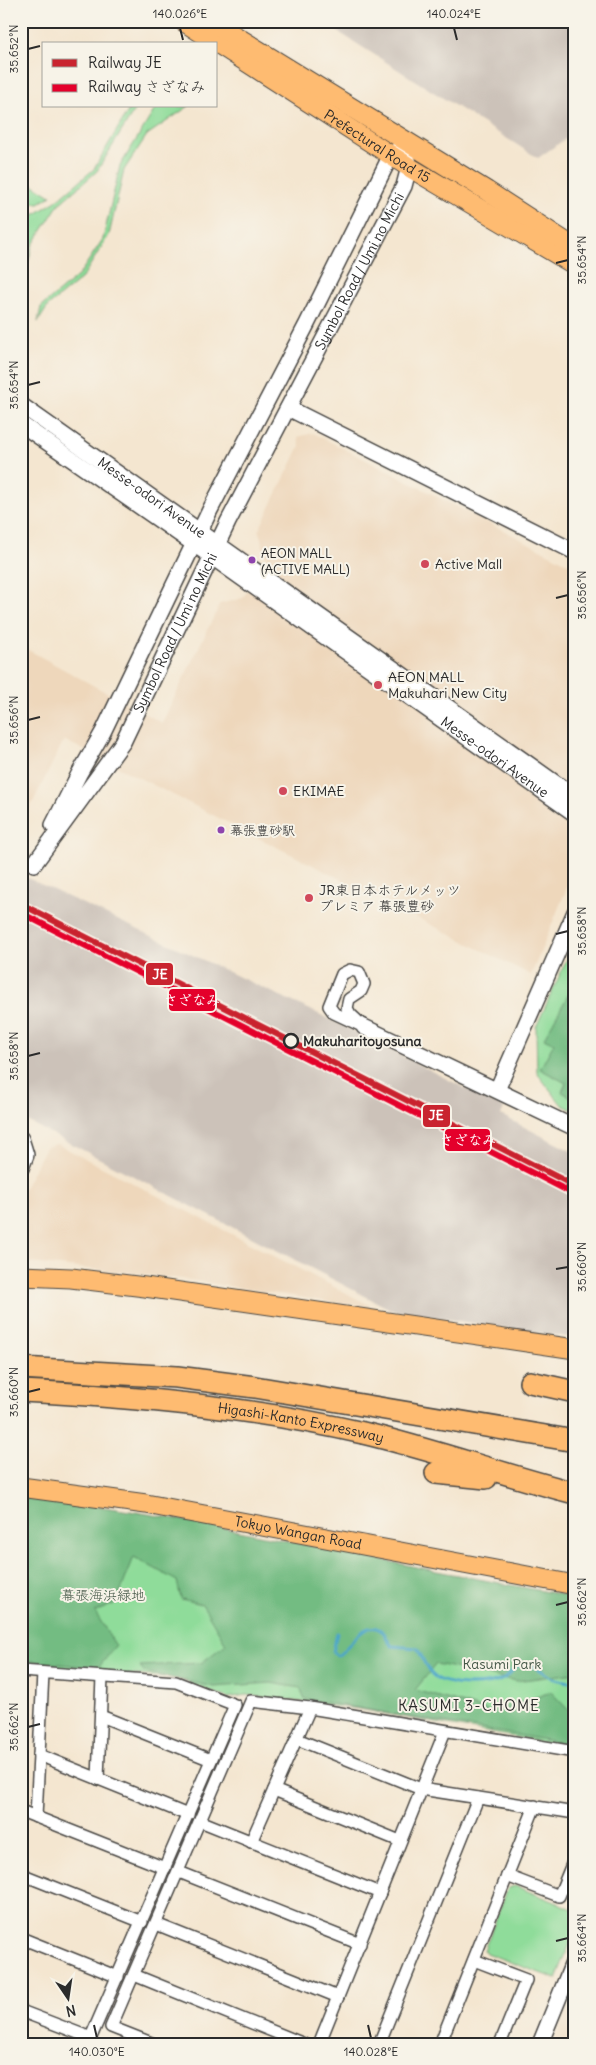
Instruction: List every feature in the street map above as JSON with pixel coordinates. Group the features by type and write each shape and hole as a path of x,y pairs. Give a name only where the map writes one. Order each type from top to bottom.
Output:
{"highway":[{"name":"Higashi-Kanto Expressway","path":"21,1368 83,1370 206,1380 382,1407 575,1441"},
{"path":"530,1382 575,1392"},
{"name":"Higashi-Kanto Expressway","path":"21,1392 160,1401 223,1408 289,1419 363,1433 575,1493"},
{"path":"436,1474 446,1473 546,1486"}],"main road":[{"name":"Prefectural Road 15","path":"183,21 216,42"},
{"name":"Prefectural Road 15","path":"211,21 575,248"},
{"name":"Prefectural Road 15","path":"218,44 410,168 575,265"},
{"path":"21,1271 46,1272 71,1278"},
{"path":"21,1276 71,1278 272,1304 575,1349"},
{"name":"Tokyo Wangan Road","path":"21,1487 146,1504 575,1584"}],"street":[{"name":"Symbol Road / Umi no Michi","path":"28,860 103,732 197,538 391,155 406,142"},
{"name":"Symbol Road / Umi no Michi","path":"28,860 123,742 215,551 404,186 410,168 406,142"},
{"name":"Messe-odori Avenue","path":"21,406 197,538 575,814"},
{"path":"288,408 575,552"},
{"name":"Messe-odori Avenue","path":"21,424 197,538"},
{"name":"Messe-odori Avenue","path":"215,551 575,797"},
{"path":"497,1090 575,912"},
{"path":"364,1027 350,1014 347,1008 349,999 360,991 364,984 359,972 350,970 342,974 329,1006 334,1013 575,1128"},
{"path":"21,1139 26,1155 21,1168"},
{"path":"21,1671 176,1682 234,1705 90,2041 21,2011"},
{"path":"36,1817 43,1673"},
{"path":"98,1779 102,1677"},
{"path":"154,2044 112,2027 251,1701 310,1708 575,1752"},
{"path":"251,1842 310,1708"},
{"path":"101,1716 211,1760"},
{"path":"319,2044 445,1730"},
{"path":"297,1739 421,1790 575,1813"},
{"path":"39,1755 188,1815"},
{"path":"274,1790 400,1841"},
{"path":"379,2044 478,1798"},
{"path":"440,2044 535,1806"},
{"path":"21,1811 165,1868"},
{"path":"200,1821 380,1893"},
{"path":"507,1876 559,1896 575,1857"},
{"path":"179,1872 360,1944"},
{"path":"21,1874 142,1922"},
{"path":"156,1924 338,1997"},
{"path":"21,1938 118,1977"},
{"path":"540,2044 571,1978 575,1958"},
{"path":"474,1960 526,1980 500,2044"},
{"path":"134,1975 304,2044"}],"shaded area":[{"path":"321,21 575,21 575,132 538,158"},
{"name":"AEON MALL Makuhari New City","path":"313,433 575,567 575,868 531,975 64,740 21,826 21,646 162,723 220,604 243,598 266,558 259,530 300,446 298,437"},
{"path":"21,875 321,1015 504,1108 501,1115 575,1153 575,1338 394,1311 21,1118"},
{"path":"57,1144 369,1305 368,1308 184,1279 21,1262 21,1194 46,1147"},
{"path":"573,1995 575,2044 552,2044"}],"green space":[{"path":"130,108 136,108 97,171 59,204 32,246 21,294 21,252 26,244 32,216 56,201 94,169"},
{"path":"156,108 186,108 147,135 124,170 109,235 82,278 48,306 38,322 41,307 79,275 103,239 120,166"},
{"path":"21,177 51,196 39,203 31,203 21,189"},
{"path":"575,941 575,1111 562,1105 537,1073 536,1027"},
{"path":"575,983 575,1099 562,1092 566,1083 540,1069 554,1043 544,1038"},
{"path":"21,1497 167,1517 575,1597 575,1673 516,1681 436,1664 415,1690 492,1712 551,1692 575,1717 575,1745 305,1699 300,1688 271,1683 214,1687 144,1672 140,1666 201,1663 226,1644 202,1604 181,1599 177,1581 134,1557 116,1603 95,1612 116,1646 98,1668 21,1660"},
{"path":"21,1507 575,1604 575,1748 359,1709 246,1695 228,1698 175,1678 21,1666"},
{"path":"515,1886 575,1910 575,1931 556,1979 486,1953 484,1950 508,1888"}],"waterway":[{"path":"337,1633 333,1652 337,1656 364,1630 377,1628 384,1633 392,1646 417,1648 430,1672 436,1677 454,1684 476,1685 496,1682 506,1677 521,1664 533,1666 556,1679 575,1682"}],"rail line":[{"name":"JE","path":"21,904 575,1186"},
{"name":"さざなみ","path":"21,913 572,1193"}],"place":[{"name":"AEON MALL (ACTIVE MALL)","path":"252,560"},
{"name":"Active Mall","path":"425,564"},
{"name":"AEON MALL Makuhari New City","path":"378,685"},
{"name":"EKIMAE","path":"283,791"},
{"name":"幕張豊砂駅","path":"221,830"},
{"name":"JR東日本ホテルメッツ プレミア 幕張豊砂","path":"309,898"},
{"name":"Makuharitoyosuna","path":"291,1041"}],"district":[{"name":"KASUMI 3-CHOME","path":"469,1705"}],"park label":[{"name":"幕張海浜緑地","path":"103,1595"},
{"name":"Kasumi Park","path":"502,1664"}]}
